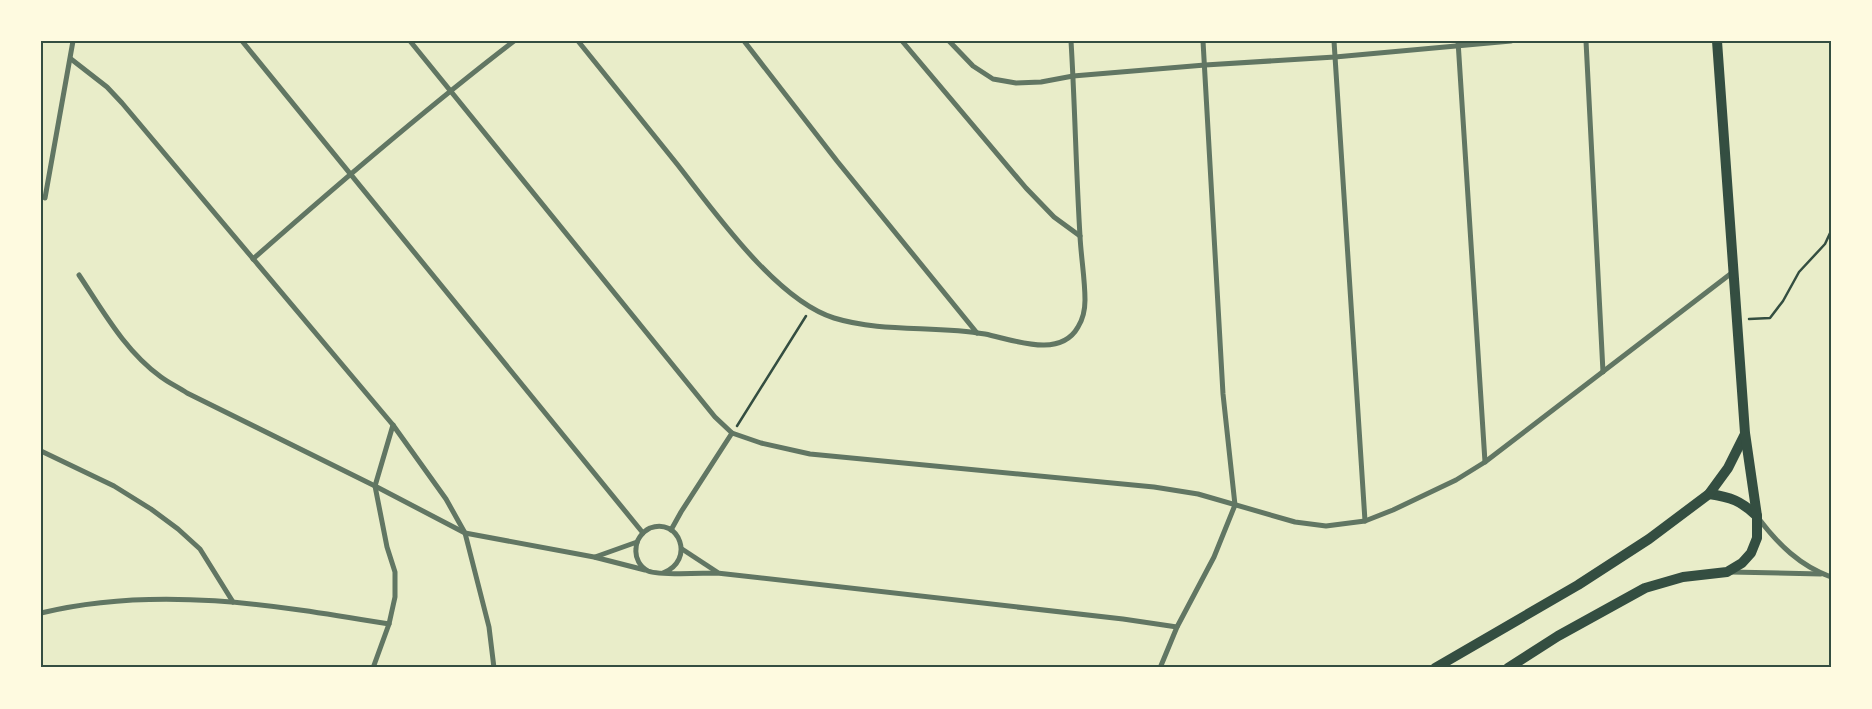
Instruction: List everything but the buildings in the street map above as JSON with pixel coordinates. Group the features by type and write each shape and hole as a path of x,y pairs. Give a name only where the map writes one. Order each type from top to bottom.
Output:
{"main road":[{"path":"1508,668 1558,636 1645,588 1683,577 1727,572 1742,564 1751,553 1757,538 1757,516 1745,433 1717,41"},
{"path":"1435,668 1578,585 1649,539 1709,494 1728,468 1745,433"},
{"path":"1709,494 1736,500 1757,516"}],"street":[{"path":"45,198 73,41"},
{"path":"242,41 642,533"},
{"path":"410,41 715,417 732,433 761,443 810,454 1154,487 1198,494 1295,522 1326,526 1366,521 1447,484 1485,462 1733,272"},
{"path":"253,259 450,90 514,41"},
{"path":"578,41 761,266 791,294 810,308 832,317 860,324 978,333 1042,346 1065,342 1079,326 1084,312 1085,300 1080,236 1071,41"},
{"path":"744,41 837,161 978,333"},
{"path":"902,41 1026,188 1054,217 1080,236"},
{"path":"949,41 973,66 993,79 1016,83 1073,76 1335,57 1458,44 1511,41"},
{"path":"1160,668 1177,627 1214,557 1235,505 1223,394 1203,41"},
{"path":"1334,41 1366,521"},
{"path":"1586,41 1602,372"},
{"path":"1458,44 1485,462"},
{"path":"71,59 107,87 122,103 393,425 446,498 465,533 489,627 494,668"},
{"path":"79,275 116,332 160,376 187,392 465,533 594,557 663,573 717,573 1177,627"},
{"path":"373,668 389,624 395,597 395,572 387,547 375,486 393,425"},
{"path":"671,530 732,433"},
{"path":"41,451 114,486 151,509 178,529 200,549 233,602"},
{"path":"1757,516 1773,538 1788,553 1821,574"},
{"path":"648,571 636,556 637,542 642,533 656,527 671,530 676,535 682,549 681,557 677,564 671,570 663,573"},
{"path":"594,557 637,542"},
{"path":"682,549 717,573"},
{"path":"1727,572 1821,574 1831,577"},
{"path":"41,613 59,608 106,602 168,598 233,602 389,624"}],"path":[{"path":"1736,320 1770,318 1783,301 1799,272 1825,244 1831,231"},
{"path":"732,433 810,308"}]}
